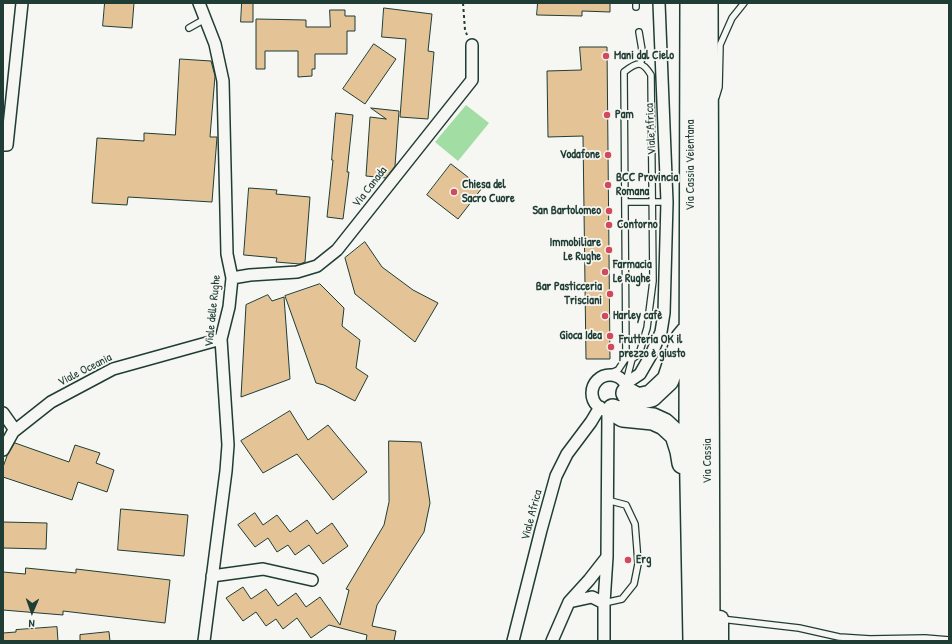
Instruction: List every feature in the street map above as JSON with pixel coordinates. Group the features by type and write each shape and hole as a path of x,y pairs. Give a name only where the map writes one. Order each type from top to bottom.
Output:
{"highway":[{"name":"Via Cassia Veientana","path":"690,326 692,3"},
{"name":"Via Cassia Veientana","path":"707,3 712,108 708,282"},
{"name":"Via Cassia","path":"708,282 709,641"},
{"path":"625,386 638,399 650,396 668,380 682,338 690,326"},
{"name":"Via Cassia","path":"690,326 690,431 694,641"},
{"path":"607,409 623,416 653,419 664,424 676,435 681,451 685,478 692,497"},
{"path":"708,433 719,461 720,619"}],"street":[{"path":"3,145 7,145 22,3"},
{"name":"Viale delle Rughe","path":"198,3 206,19 215,44 223,81 228,254 232,278 229,307 221,339 228,444 226,471 204,641"},
{"name":"Viale Africa","path":"513,641 556,476 567,454 592,422 607,409 619,408 622,405 626,398 625,386 640,374 651,355 661,332 664,313 667,202 659,3"},
{"name":"Via Canada","path":"232,278 250,274 296,272 317,266 337,250 472,80 472,45"},
{"name":"Viale Oceania","path":"3,450 15,430 51,402 113,369 221,339"},
{"path":"604,641 607,409 596,404 592,393 595,383 606,375 615,376 625,386"},
{"path":"3,413 15,430"},
{"path":"552,641 569,602 589,580 606,557"},
{"path":"212,576 263,569 312,580"},
{"path":"569,602 592,597 604,603"},
{"path":"720,619 720,641"}],"lane":[{"path":"712,108 719,88 720,45 732,18 744,3"},
{"path":"189,28 206,19"},
{"path":"639,32 642,56 640,64"},
{"path":"606,375 618,370 629,358 639,354 647,328 653,281 651,75 646,67 640,64 633,65 624,72 625,202 629,358 625,386"},
{"path":"625,202 667,202"},
{"path":"604,603 622,599 634,584 638,564 634,524 626,505 606,500"},
{"path":"720,619 799,628 840,637 870,639 925,638 949,640"}],"path":[{"path":"463,3 465,30 472,45"}],"green space":[{"path":"466,105 489,123 458,161 435,142"}],"building":[{"path":"105,3 134,3 132,28 103,26"},
{"path":"242,3 253,3 253,22 241,22"},
{"path":"538,3 610,3 610,12 582,11 582,16 537,15"},
{"path":"384,8 432,14 428,51 434,52 428,119 400,117 406,39 382,37"},
{"path":"330,10 345,10 345,16 355,16 355,31 347,31 347,54 315,54 315,69 312,69 312,76 298,77 298,51 265,51 265,69 256,69 256,19 306,20 306,27 330,27"},
{"path":"374,44 396,59 365,104 343,89"},
{"path":"580,47 607,47 610,359 586,359 583,136 548,137 547,71 581,70"},
{"path":"180,59 211,61 215,76 210,137 217,137 212,202 128,197 127,205 92,203 97,138 144,141 144,133 175,135"},
{"path":"371,108 399,111 395,166 386,178 366,176 370,117 386,119"},
{"path":"336,113 353,115 347,172 349,172 343,219 327,217"},
{"name":"Chiesa del Sacro Cuore","path":"451,164 482,188 458,219 427,195"},
{"path":"249,188 277,190 276,194 310,197 305,262 300,264 276,262 277,258 244,255"},
{"path":"365,242 382,267 413,290 438,303 415,342 355,294 345,258"},
{"path":"320,284 344,308 342,326 360,340 356,368 368,376 355,401 324,385 316,383 285,296"},
{"path":"268,295 272,301 284,297 290,379 241,397 246,305"},
{"path":"290,411 308,440 328,425 367,472 333,500 297,454 263,473 241,441"},
{"path":"389,441 421,442 430,503 424,532 377,605 372,626 396,631 394,641 366,641 367,635 329,625 311,638 297,618 283,629 276,619 266,626 256,612 243,621 226,598 243,587 251,599 266,589 278,606 296,593 306,607 320,597 340,625 349,590 346,589 384,525 389,502"},
{"path":"15,443 69,462 75,445 100,453 96,463 114,470 107,492 78,482 72,500 3,477 3,467 7,456"},
{"path":"121,509 188,515 184,556 118,550"},
{"path":"255,513 263,525 277,515 290,532 307,520 317,534 332,523 348,546 323,564 309,545 295,555 288,545 277,552 268,538 255,547 238,525"},
{"path":"3,522 47,523 46,549 3,548"},
{"path":"26,568 76,573 76,569 170,580 165,623 63,611 63,615 3,610 3,572 25,574"},
{"path":"57,627 58,641 3,641 3,633 16,632 16,630"},
{"path":"109,632 110,641 80,641 80,635"}],"place":[{"name":"Mani dal Cielo","path":"606,56"},
{"name":"Pam","path":"607,115"},
{"name":"Vodafone","path":"608,155"},
{"name":"BCC Provincia Romana","path":"608,185"},
{"name":"Chiesa del Sacro Cuore","path":"454,192"},
{"name":"San Bartolomeo","path":"609,211"},
{"name":"Contorno","path":"609,225"},
{"name":"Immobiliare Le Rughe","path":"609,250"},
{"name":"Farmacia Le Rughe","path":"605,272"},
{"name":"Bar Pasticceria Trisciani","path":"610,294"},
{"name":"Harley cafè","path":"605,316"},
{"name":"Gioca Idea","path":"610,336"},
{"name":"Frutteria OK il prezzo è giusto","path":"611,347"},
{"name":"Erg","path":"628,560"}]}
